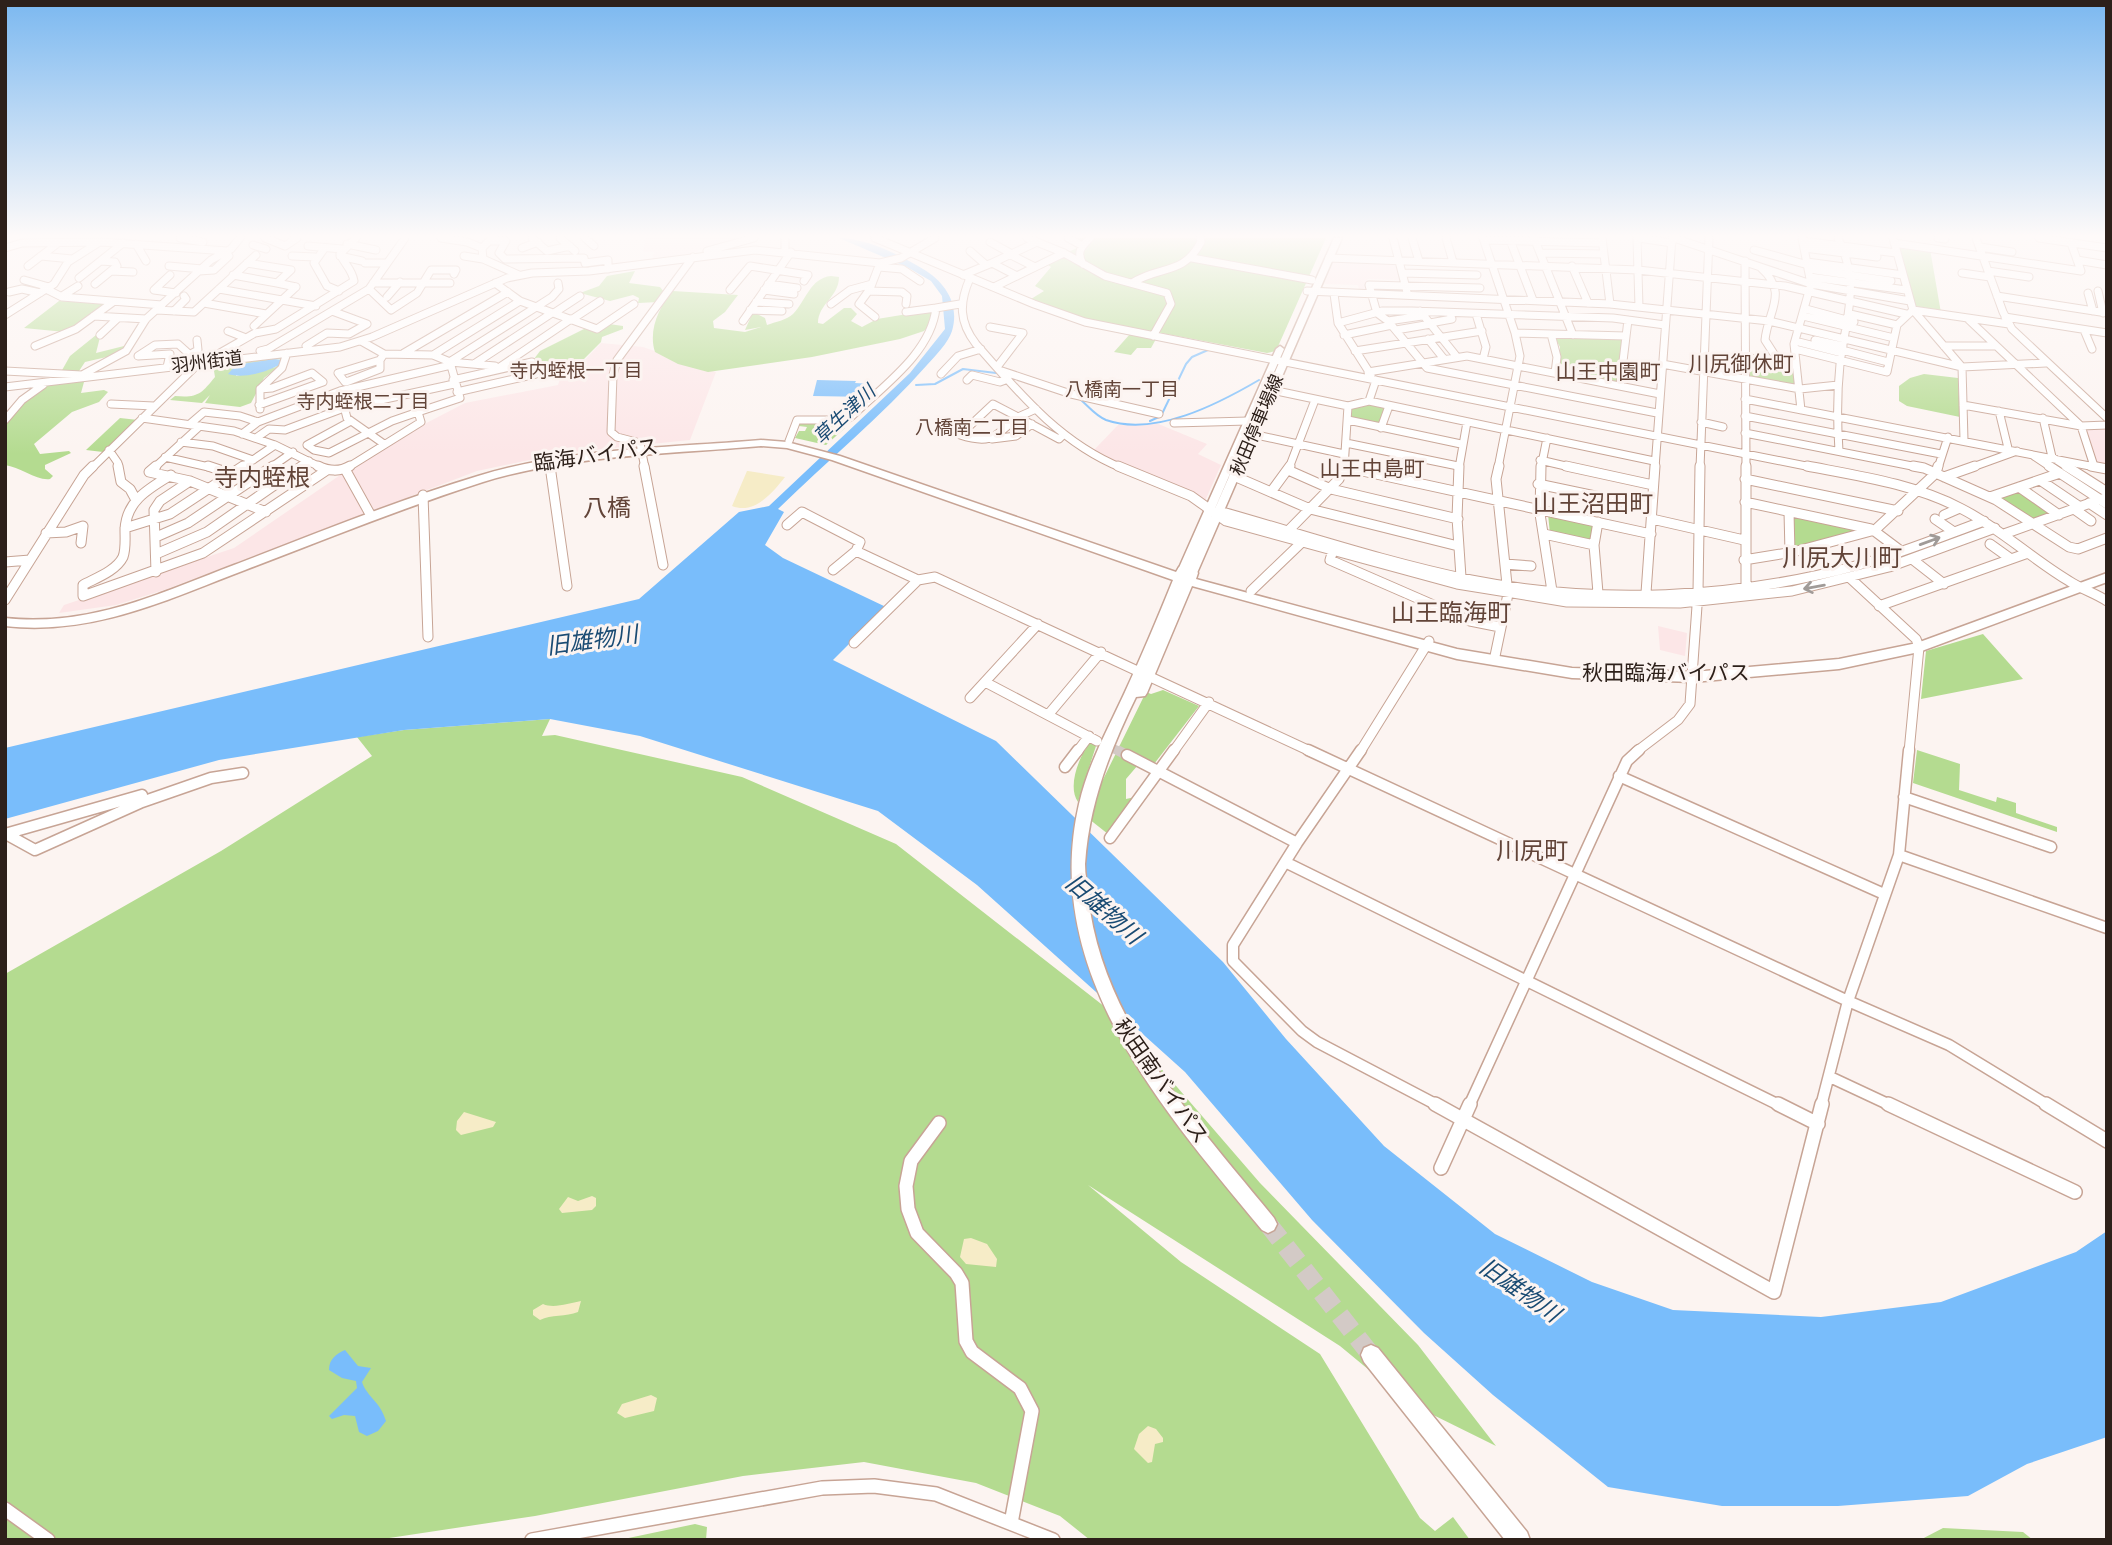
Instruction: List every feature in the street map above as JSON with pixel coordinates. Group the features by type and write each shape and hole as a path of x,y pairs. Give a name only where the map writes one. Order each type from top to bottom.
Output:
{"highway":[{"name":"臨海バイパス","path":"5,622 30,624 82,621 119,613 486,473 533,462 750,439 789,441 838,456 1186,575"},
{"name":"臨海バイパス","path":"5,615 48,618 119,608 423,496 550,463 641,450 761,443 821,451"},
{"name":"秋田臨海バイパス","path":"1186,575 1504,663 1572,673 1693,673 1826,665 1918,643 2075,585 2107,570"},
{"name":"秋田臨海バイパス","path":"1186,575 1251,591 1427,643 1495,656 1595,669 1693,673"},
{"name":"秋田南バイパス","path":"1186,575 1144,673 1102,757 1087,803 1079,844 1079,887 1096,967 1114,1014 1125,1034 1183,1118 1268,1224"},
{"name":"秋田臨海バイパス","path":"2075,585 2107,577"},
{"path":"1370,1355 1519,1540"}],"main road":[{"name":"秋田停車場線","path":"1186,575 1215,510 1248,421 1302,310"},
{"name":"秋田停車場線","path":"1215,510 1234,476 1272,390 1280,360"}],"street":[{"path":"35,346 75,329 100,310"},
{"path":"5,371 81,376 131,346 146,319 157,310"},
{"path":"170,310 196,310"},
{"path":"245,310 267,314"},
{"path":"254,326 271,310"},
{"path":"218,357 220,353 255,333 276,329 310,310"},
{"path":"306,346 327,333 344,335 360,330 367,324 327,310"},
{"name":"羽州街道","path":"5,387 167,365 287,353 361,341 432,310"},
{"path":"404,353 477,310"},
{"path":"433,355 505,310"},
{"path":"451,363 531,310"},
{"path":"545,310 597,329 625,310"},
{"path":"474,364 558,310"},
{"path":"242,434 262,420 340,391 451,363 501,367 585,310"},
{"path":"654,310 615,364 611,432 617,438 638,441 663,565"},
{"path":"743,321 750,310"},
{"path":"752,310 782,312"},
{"path":"865,310 875,317"},
{"path":"789,441 797,420 846,420 852,416 892,380 920,349 934,327 938,310"},
{"path":"960,310 965,327 981,349 1036,409 1082,448 1215,510 1507,590 1560,601 1698,596 1808,588 1912,559 1995,528"},
{"path":"1056,310 1085,321 1153,336 1919,491 1984,521 2075,585 2107,601"},
{"path":"1153,336 1168,310"},
{"path":"1336,310 1338,323 1344,335 1376,380"},
{"path":"1376,310 1392,325 1427,368 1657,414"},
{"path":"1416,310 1457,357"},
{"path":"1495,656 1507,590 1496,479 1520,351 1506,310"},
{"path":"1563,310 1573,335"},
{"path":"1646,593 1657,414 1667,310"},
{"path":"1668,310 1769,321 1800,329 1846,332 1899,329 1968,318 2107,333"},
{"path":"1440,1168 1619,776 1636,751 1686,710 1693,673 1698,596 1705,310"},
{"path":"1746,310 1746,586"},
{"path":"1774,310 1765,334 1768,348 1789,366"},
{"path":"1801,410 1797,369 1802,310"},
{"path":"1824,324 1827,310"},
{"path":"1837,310 1846,332 1887,372 1906,310"},
{"path":"1839,451 1836,416 1838,385 1850,310"},
{"path":"2003,310 2007,321 2046,363 2107,418"},
{"path":"2067,310 2070,327"},
{"path":"2087,310 2105,313"},
{"path":"185,358 218,357 268,349 331,311"},
{"path":"1338,323 1377,313 1450,313 1628,320 1665,325"},
{"path":"1392,325 1418,313"},
{"path":"1344,335 1392,325 1430,324 1452,319 1450,313"},
{"path":"1476,314 1486,347 1483,359"},
{"path":"94,316 146,319"},
{"path":"100,335 118,317"},
{"path":"1968,318 2081,426 2094,466"},
{"path":"1620,386 1628,320"},
{"path":"1018,332 1025,323"},
{"path":"1800,329 1824,324 1846,332 1899,329 1962,367 2046,363"},
{"path":"1800,329 1824,324 1846,332 1899,329"},
{"path":"478,327 528,347"},
{"path":"967,380 972,375 1000,382 1023,333 990,327"},
{"path":"1800,329 1846,332 1899,329 1944,346 1996,346"},
{"path":"2084,330 2092,349"},
{"path":"228,331 246,338"},
{"path":"1355,351 1384,343 1406,343 1482,331"},
{"path":"1516,333 1626,337"},
{"path":"1551,334 1558,357 1555,373"},
{"path":"1428,339 1444,359"},
{"path":"167,365 198,350 197,340"},
{"path":"361,341 382,357"},
{"path":"167,365 170,354 138,356 155,345 178,344 186,349 185,358"},
{"path":"1944,346 1962,367 1964,440"},
{"path":"941,374 958,356 981,349"},
{"path":"269,429 262,420 260,389 266,378 287,362 287,353"},
{"path":"340,376 339,371 404,353 433,355 451,363"},
{"path":"259,405 340,376 349,381 376,372 380,369 382,357"},
{"path":"1368,372 1457,357 1483,359 1660,394"},
{"path":"1745,357 1797,369"},
{"path":"256,438 269,429 285,430 344,408 455,385 536,374 532,362 501,367 455,385"},
{"path":"5,600 84,475 199,363"},
{"path":"351,422 307,446 329,453 389,422 460,398 451,363"},
{"path":"1662,364 1800,389 1838,385"},
{"path":"296,366 305,376"},
{"path":"260,389 272,388 315,373 330,389 340,391"},
{"path":"1003,373 1071,394 1159,414"},
{"path":"386,380 391,399"},
{"path":"1369,401 1376,380"},
{"path":"5,420 28,394 46,383"},
{"path":"1272,390 1348,407 1369,401 1654,461"},
{"path":"340,391 345,415 384,444"},
{"path":"1745,399 2107,469"},
{"path":"1271,492 1288,470 1315,400"},
{"path":"110,404 154,406"},
{"path":"1032,424 1016,436 981,442 960,435 993,404 1019,416 1059,439 1064,434"},
{"path":"1963,404 2081,426 2107,425"},
{"path":"1381,428 1389,406"},
{"path":"1289,530 1331,489 1343,467 1348,407"},
{"path":"992,439 1019,416 1036,409"},
{"path":"1999,411 2008,449"},
{"path":"190,424 204,412 262,420"},
{"path":"142,418 242,434 275,444 327,470 345,469 423,421 418,412"},
{"path":"378,415 389,422"},
{"path":"1745,416 1941,454"},
{"path":"2043,418 2053,457 2105,498"},
{"path":"1348,420 1461,444"},
{"path":"1174,423 1248,421"},
{"path":"1461,577 1456,491 1461,444 1467,422"},
{"path":"1701,422 1723,427"},
{"path":"200,426 149,472 190,481 266,512"},
{"path":"1745,433 1839,451 1940,475 1990,497 2069,547 2078,549 2107,538"},
{"path":"1252,434 1344,454"},
{"path":"1940,475 1941,454 1948,437"},
{"path":"1547,438 1540,460 1538,484 1552,591"},
{"path":"181,442 213,446 253,460"},
{"path":"1346,443 1458,466"},
{"path":"125,528 179,509 275,444"},
{"path":"109,450 118,463 118,481 132,490 136,500"},
{"path":"1744,560 1790,553 1874,530 1940,475 2023,451 2105,498"},
{"path":"156,537 188,523 293,452"},
{"path":"165,457 195,462 232,474"},
{"path":"1540,460 1653,485"},
{"path":"156,554 200,535 309,461"},
{"path":"550,463 567,586"},
{"path":"1343,467 1651,534"},
{"path":"345,469 370,514"},
{"path":"171,475 136,500 126,517 122,559 112,569 83,585 83,596 203,553 327,470"},
{"path":"1288,470 1331,489 1458,519"},
{"path":"1990,497 2060,472"},
{"path":"1234,476 1310,509 1458,546"},
{"path":"1745,479 1899,511"},
{"path":"2040,480 2091,521"},
{"path":"156,572 156,506 190,481"},
{"path":"1538,484 1652,508"},
{"path":"2019,487 2059,514"},
{"path":"423,496 428,637"},
{"path":"2004,534 2105,498"},
{"path":"1745,502 1874,530 1901,551"},
{"path":"2089,503 2107,515"},
{"path":"1954,532 1940,517 1960,508"},
{"path":"1215,510 1226,521 1465,585 1507,590 1698,596 1841,570 1984,521"},
{"path":"787,524 802,512 860,542 856,551 833,570"},
{"path":"1789,512 1790,553"},
{"path":"1652,519 1744,540"},
{"path":"1598,522 1594,545 1598,593"},
{"path":"46,533 66,532 83,526 81,543"},
{"path":"1544,534 1594,545"},
{"path":"1251,591 1300,544"},
{"path":"1990,544 2011,559"},
{"path":"1333,550 1330,560 1470,621 1500,627"},
{"path":"856,551 918,580"},
{"path":"1879,606 2028,553"},
{"path":"1912,559 1944,584"},
{"path":"5,562 30,560"},
{"path":"1505,564 1531,566"},
{"path":"853,643 918,580 935,577 1209,702 1848,1002 1949,1045 2107,1141"},
{"path":"1427,643 1350,768 1233,944 1233,961 1310,1037 1464,1119 1774,1292 1848,1002 1899,855 1918,643 1850,578"},
{"path":"970,698 1038,624"},
{"path":"1048,715 1101,652"},
{"path":"985,682 1093,739 1065,767"},
{"path":"1110,838 1209,702"},
{"path":"1127,755 1297,844"},
{"path":"5,834 26,848 35,850 142,802 211,778 243,773"},
{"path":"1619,776 1884,894"},
{"path":"5,834 142,795 142,802"},
{"path":"1904,797 2050,847"},
{"path":"1899,855 2107,928"},
{"path":"1285,862 1524,982 1818,1124"},
{"path":"1830,1077 2075,1192"},
{"path":"939,1123 911,1161 906,1186 908,1209 917,1233 956,1273 962,1283 966,1341 972,1352 1020,1388 1032,1412 1011,1523"},
{"path":"532,1540 822,1488 874,1486 936,1494 1052,1540"},
{"path":"5,1509 48,1540"}],"shaded area":[{"path":"601,343 643,347 716,372 690,440 563,453 477,471 167,589 116,605 59,613 64,605 234,548 384,445 465,403 558,385 560,379 583,369 583,362"},
{"path":"1156,423 1207,444 1198,454 1221,465 1205,501 1093,451 1118,425"},
{"path":"2107,426 2107,467 2095,464 2085,428"},
{"path":"1658,626 1687,633 1685,656 1660,650"}],"green space":[{"path":"47,310 97,310 65,332 24,328"},
{"path":"660,310 726,310 713,321 714,328 745,332 761,327 745,330 753,312 765,318 767,325 797,310 822,310 818,323 823,324 841,310 853,310 857,314 851,321 862,327 877,319 932,310 930,324 924,331 900,339 812,357 708,372 678,364 655,352 653,344 654,327"},
{"path":"1062,310 1294,310 1276,351 1267,353 1087,319"},
{"path":"1917,310 1941,310 1941,313"},
{"path":"609,324 623,326 623,329 602,337 601,342 581,362 581,369 565,376 543,379 534,359 540,351 584,329 593,330"},
{"path":"1130,334 1156,339 1151,348 1137,348 1131,355 1114,352"},
{"path":"96,335 100,337 96,353 128,345 111,356 85,362 79,371 61,372 70,356"},
{"path":"1554,336 1623,338 1618,382 1558,371 1560,347"},
{"path":"281,356 285,362 264,378 251,403 240,407 205,403 210,395 202,403 170,400 175,396 189,396 202,391 215,377 213,365","holes":["280,359 276,367 236,376 236,365"]},
{"path":"1745,357 1797,369 1800,389 1746,378"},
{"path":"1924,374 1958,378 1960,417 1907,406 1899,401 1899,386 1910,378"},
{"path":"84,382 81,393 104,390 108,392 99,402 72,412 34,444 40,454 71,453 45,465 45,469 53,476 50,479 40,478 5,465 5,423 29,396 50,385"},
{"path":"1369,402 1387,406 1380,427 1350,419 1350,407"},
{"path":"120,418 138,420 103,452 86,450"},
{"path":"799,422 835,422 834,427 845,428 826,445 795,438 799,431 805,431 807,427 799,426"},
{"path":"2021,488 2056,512 2034,520 1995,497"},
{"path":"1548,514 1594,525 1592,542 1550,534"},
{"path":"1793,515 1869,530 1793,547"},
{"path":"1983,634 2023,679 1921,699 1926,651"},
{"path":"1163,690 1199,706 1154,764 1138,765 1126,779 1126,799 1135,797 1108,834 1089,819 1091,804 1146,692 1151,694"},
{"path":"550,719 542,736 555,735 742,777 896,844 1114,1014 1260,1183 1418,1345 1496,1446 1409,1403 1340,1346 1088,1185 1181,1262 1320,1354 1420,1518 1435,1531 1453,1517 1470,1540 1090,1540 1060,1516 976,1483 864,1462 743,1476 535,1516 376,1540 5,1540 5,974 221,851 372,756 357,737 404,730"},
{"path":"1091,742 1096,746 1078,802 1074,780 1082,755"},
{"path":"1917,750 1960,764 1959,790 1996,802 1997,797 2016,803 2016,813 2057,827 2057,832 1913,783"},
{"path":"695,1524 707,1527 706,1540 619,1540"},
{"path":"1943,1528 2023,1532 2033,1540 1920,1540"}],"sand":[{"path":"747,471 785,477 756,505 740,508 732,506"},
{"path":"464,1112 496,1122 493,1127 461,1135 456,1130 457,1121"},
{"path":"592,1196 596,1198 596,1206 592,1210 562,1213 559,1209 568,1197 578,1201"},
{"path":"971,1238 987,1244 997,1259 996,1267 966,1264 960,1257 964,1239"},
{"path":"581,1301 578,1312 573,1314 540,1320 533,1315 533,1310 543,1304 557,1306"},
{"path":"651,1395 657,1398 654,1411 625,1418 617,1413 622,1404"},
{"path":"1148,1426 1156,1429 1163,1442 1155,1444 1152,1462 1148,1463 1134,1449 1139,1434"}],"water":[{"name":"旧雄物川","path":"943,310 954,310 952,331 945,344 873,421 778,509 784,512 765,545 783,558 886,607 833,660 996,741 1223,962 1286,1039 1384,1146 1495,1234 1592,1282 1673,1310 1821,1317 1941,1302 2076,1252 2107,1231 2107,1437 2027,1464 1968,1496 1838,1506 1722,1506 1608,1487 1493,1395 1424,1333 1312,1220 1185,1072 977,885 878,811 640,736 550,719 404,730 219,760 5,819 5,748 639,599 739,512 769,506 910,373 945,329"},
{"path":"282,360 281,364 262,372 241,376 228,374 236,365"},
{"path":"817,380 872,384 869,397 813,396"},
{"path":"345,1350 358,1366 371,1368 362,1382 386,1421 378,1431 367,1436 359,1432 355,1416 344,1415 332,1419 329,1416 357,1388 356,1381 342,1378 329,1370 334,1357"}],"waterway":[{"path":"1150,421 1161,416 1186,364 1192,357 1208,350"},
{"path":"916,385 935,384 963,369 996,373"},
{"path":"1081,400 1106,420 1145,424 1165,421 1205,408 1259,380"}],"tunnel":[{"path":"1101,743 1121,752"},
{"path":"1117,750 1121,752"},
{"path":"1121,752 1127,755"},
{"path":"1268,1224 1371,1355"}],"district":[{"name":"川尻御休町","path":"1741,364"},
{"name":"寺内蛭根一丁目","path":"576,370"},
{"name":"山王中園町","path":"1608,372"},
{"name":"八橋南一丁目","path":"1122,389"},
{"name":"寺内蛭根二丁目","path":"363,401"},
{"name":"八橋南二丁目","path":"972,427"},
{"name":"山王中島町","path":"1372,469"},
{"name":"寺内蛭根","path":"262,478"},
{"name":"山王沼田町","path":"1593,504"},
{"name":"八橋","path":"607,508"},
{"name":"川尻大川町","path":"1842,558"},
{"name":"山王臨海町","path":"1451,613"},
{"name":"川尻町","path":"1532,851"}],"water label":[{"name":"草生津川","path":"844,414"}]}
